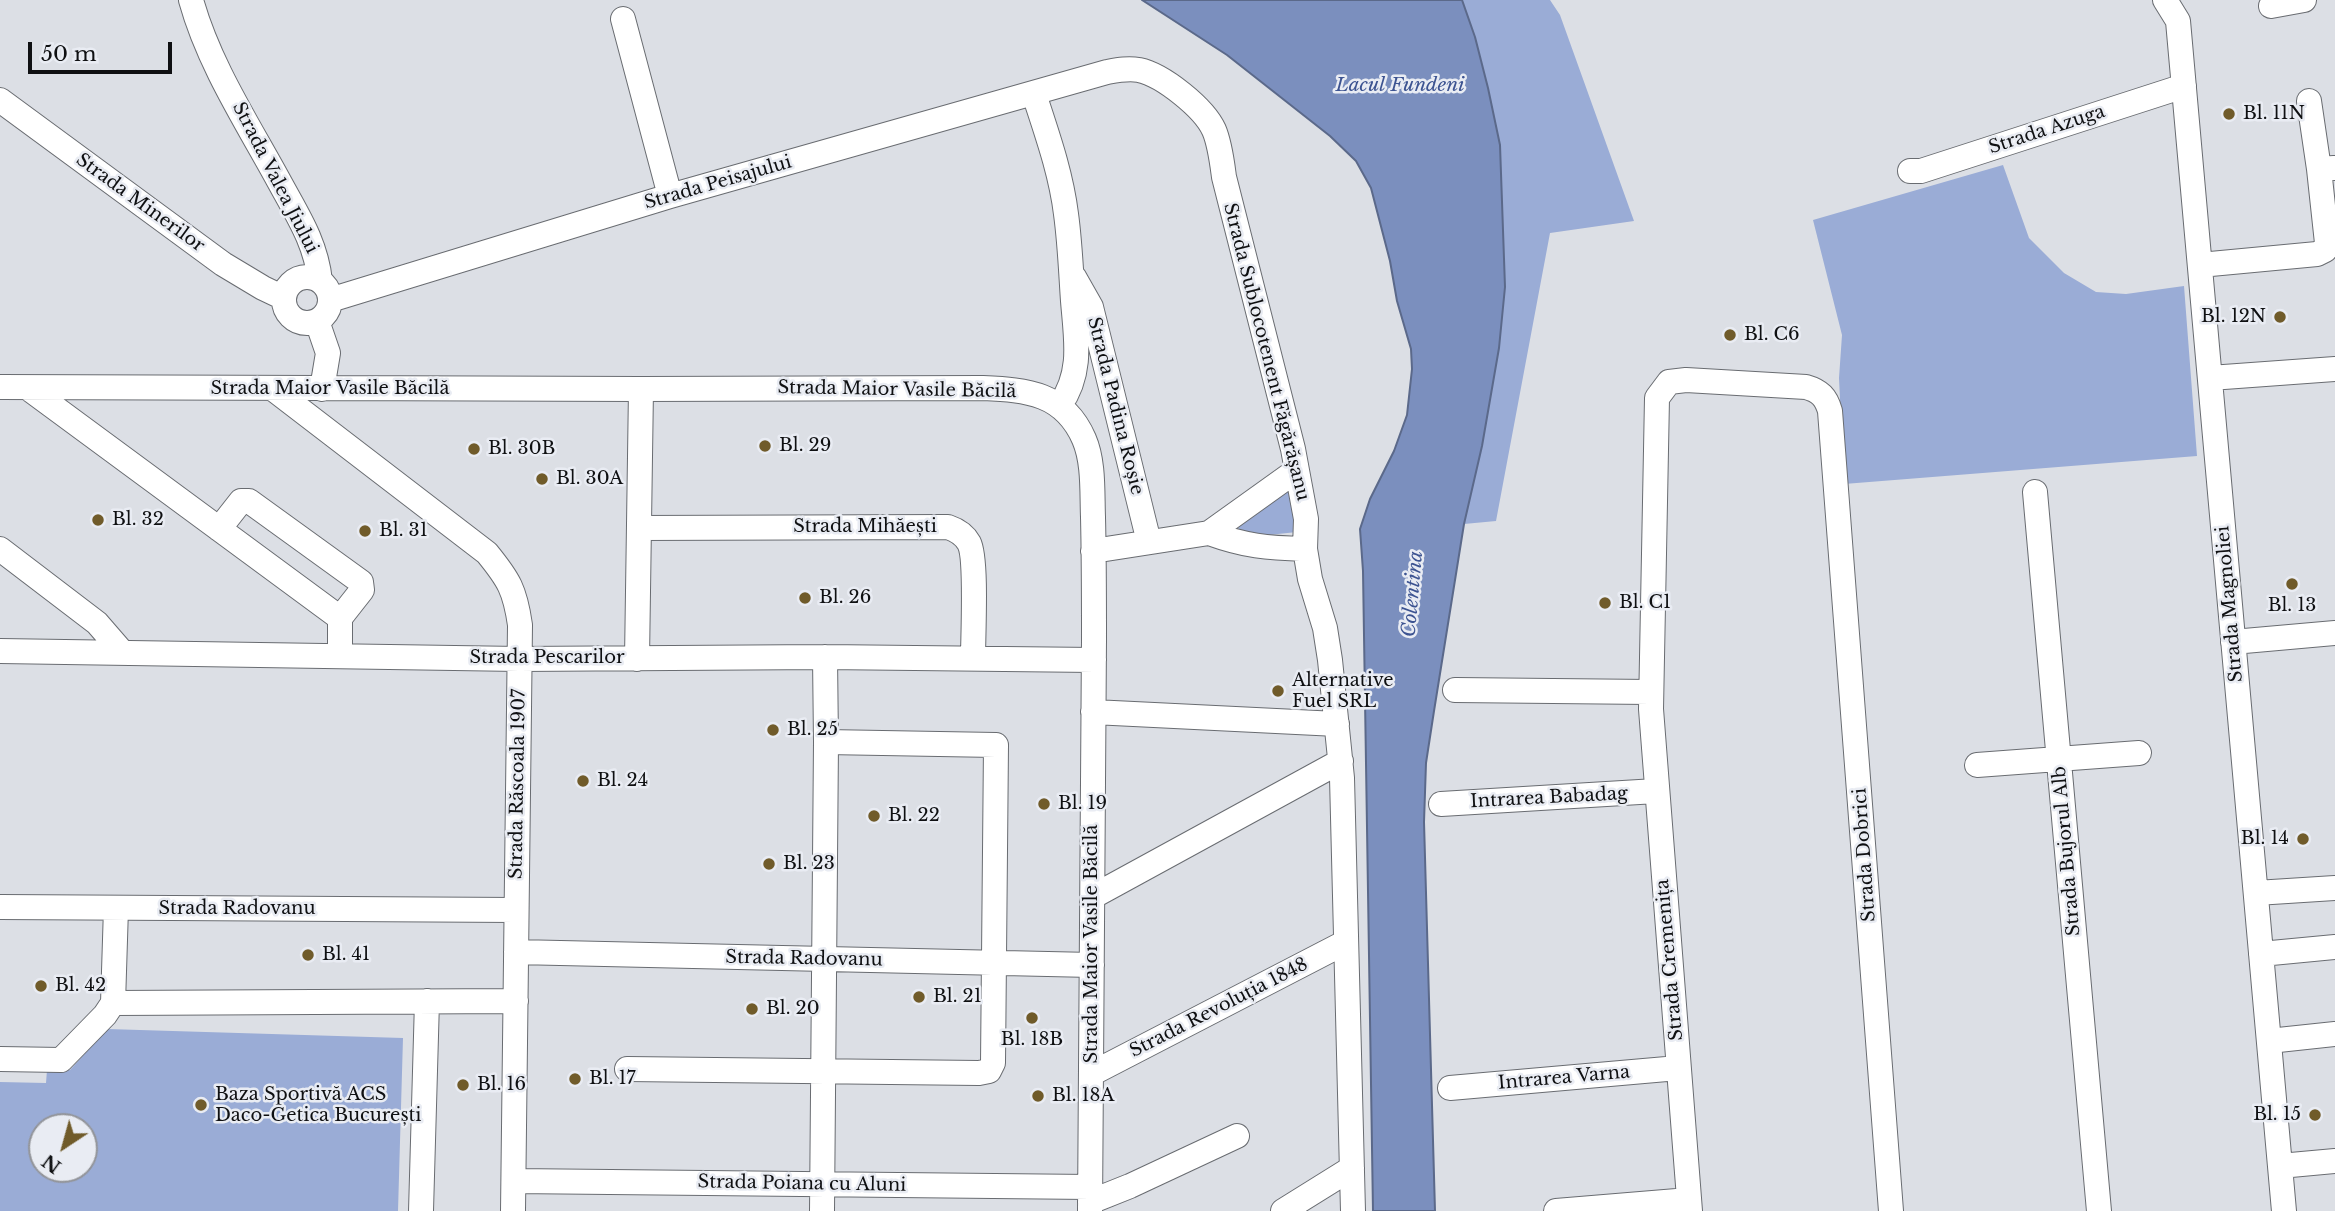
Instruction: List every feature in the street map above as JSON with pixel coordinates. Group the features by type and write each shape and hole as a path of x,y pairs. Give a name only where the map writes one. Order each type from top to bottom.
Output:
{"street":[{"name":"Strada Valea Jiului","path":"191,0 196,20 214,60 314,246 325,290"},
{"name":"Strada Magnoliei","path":"2165,0 2178,21 2284,1211"},
{"path":"2271,5 2304,0"},
{"path":"623,19 670,196"},
{"name":"Strada Sublocotenent Făgărășanu","path":"1107,72 1142,70 1158,77 1196,107 1215,132 1297,470 1306,519 1305,549 1314,598 1325,628 1341,761 1353,1211"},
{"name":"Strada Peisajului","path":"325,290 1107,72"},
{"name":"Strada Azuga","path":"1910,171 1921,171 2184,86"},
{"name":"Strada Padina Roșie","path":"1034,94 1053,153 1066,214 1072,274 1077,355 1071,388 1060,405"},
{"name":"Strada Minerilor","path":"0,100 223,264 263,289 284,298"},
{"path":"2200,265 2317,254 2325,250 2327,168 2309,101"},
{"name":"Strada Padina Roșie","path":"1072,274 1091,307 1149,542"},
{"path":"305,277 325,290 327,313 317,321 309,323 294,320 285,306 284,298 286,291 297,279 305,277"},
{"path":"317,321 328,353 322,388"},
{"path":"2210,378 2335,369"},
{"name":"Strada Dobrici","path":"1650,701 1657,398 1669,382 1686,380 1806,387 1821,393 1828,402 1830,411 1838,498 1892,1211"},
{"name":"Strada Maior Vasile Băcilă","path":"0,387 983,388 1036,393 1060,405 1074,421 1084,439 1089,457 1093,551 1090,1200"},
{"path":"28,388 340,618"},
{"name":"Strada Răscoala 1907","path":"272,388 487,553 506,575 516,598 520,625 513,1211"},
{"path":"637,659 641,389"},
{"path":"1093,551 1209,533 1297,470"},
{"name":"Strada Bujorul Alb","path":"2035,492 2099,1211"},
{"path":"219,529 241,501 249,501 361,582 362,590 340,618 340,655"},
{"name":"Strada Mihăești","path":"639,528 948,527 956,530 964,535 972,552 973,658"},
{"path":"1209,533 1240,544 1305,549"},
{"path":"0,549 97,623 123,653"},
{"path":"2233,642 2335,632"},
{"name":"Strada Pescarilor","path":"0,651 519,659 825,657 1094,660"},
{"path":"822,1211 825,657"},
{"path":"1455,690 1650,701"},
{"name":"Strada Cremenița","path":"1650,701 1689,1206"},
{"path":"1093,712 1338,724"},
{"path":"627,1069 989,1071 993,1063 996,745 826,742"},
{"path":"1977,765 2139,753"},
{"path":"1092,897 1341,761"},
{"name":"Intrarea Babadag","path":"1441,804 1656,791"},
{"path":"2256,892 2335,888"},
{"name":"Strada Radovanu","path":"0,907 516,911"},
{"path":"0,1059 61,1060 105,1015 113,1003 116,908"},
{"name":"Strada Revoluția 1848","path":"1091,1074 1346,942"},
{"path":"2261,954 2335,947"},
{"name":"Strada Radovanu","path":"516,952 1092,965"},
{"path":"421,1211 427,1001"},
{"path":"113,1003 516,1001"},
{"path":"2269,1041 2335,1034"},
{"name":"Intrarea Varna","path":"1450,1088 1678,1069"},
{"path":"1090,1200 1130,1186 1237,1136"},
{"path":"2280,1166 2335,1161"},
{"path":"1283,1211 1352,1168"},
{"name":"Strada Poiana cu Aluni","path":"514,1181 822,1184 1090,1200"},
{"path":"1556,1211 1689,1206"}],"shaded area":[{"path":"1462,0 1550,0 1560,15 1634,221 1550,233 1496,521 1464,524 1482,446 1499,348 1505,287 1500,145 1475,37"},
{"path":"2003,165 2029,238 2064,273 2096,292 2126,294 2184,286 2197,456 1844,484 1839,378 1842,335 1813,220"},
{"path":"1288,491 1297,532 1249,537 1238,530 1239,526"},
{"name":"Baza Sportivă ACS Daco-Getica București","path":"107,1029 403,1038 398,1211 0,1211 0,1082 46,1083 47,1070 70,1070"}],"water":[{"name":"Lacul Fundeni","path":"1142,0 1462,0 1488,88 1500,145 1505,287 1499,348 1482,446 1464,524 1426,763 1424,822 1435,1211 1373,1211 1363,571 1360,529 1370,499 1394,451 1407,415 1412,369 1411,349 1397,301 1390,261 1371,188 1356,161 1330,136 1227,55"}],"place":[{"name":"Bl. 11N","path":"2229,114"},
{"name":"Bl. 12N","path":"2280,317"},
{"name":"Bl. C6","path":"1730,335"},
{"name":"Bl. 29","path":"765,446"},
{"name":"Bl. 30B","path":"474,449"},
{"name":"Bl. 30A","path":"542,479"},
{"name":"Bl. 32","path":"98,520"},
{"name":"Bl. 31","path":"365,531"},
{"name":"Bl. 13","path":"2292,584"},
{"name":"Bl. 26","path":"805,598"},
{"name":"Bl. C1","path":"1605,603"},
{"name":"Alternative Fuel SRL","path":"1278,691"},
{"name":"Bl. 25","path":"773,730"},
{"name":"Bl. 24","path":"583,781"},
{"name":"Bl. 19","path":"1044,804"},
{"name":"Bl. 22","path":"874,816"},
{"name":"Bl. 14","path":"2303,839"},
{"name":"Bl. 23","path":"769,864"},
{"name":"Bl. 41","path":"308,955"},
{"name":"Bl. 42","path":"41,986"},
{"name":"Bl. 21","path":"919,997"},
{"name":"Bl. 20","path":"752,1009"},
{"name":"Bl. 18B","path":"1032,1018"},
{"name":"Bl. 17","path":"575,1079"},
{"name":"Bl. 16","path":"463,1085"},
{"name":"Bl. 18A","path":"1038,1096"},
{"name":"Baza Sportivă ACS Daco-Getica București","path":"201,1105"},
{"name":"Bl. 15","path":"2315,1115"}],"water label":[{"name":"Colentina","path":"1413,594"}]}
